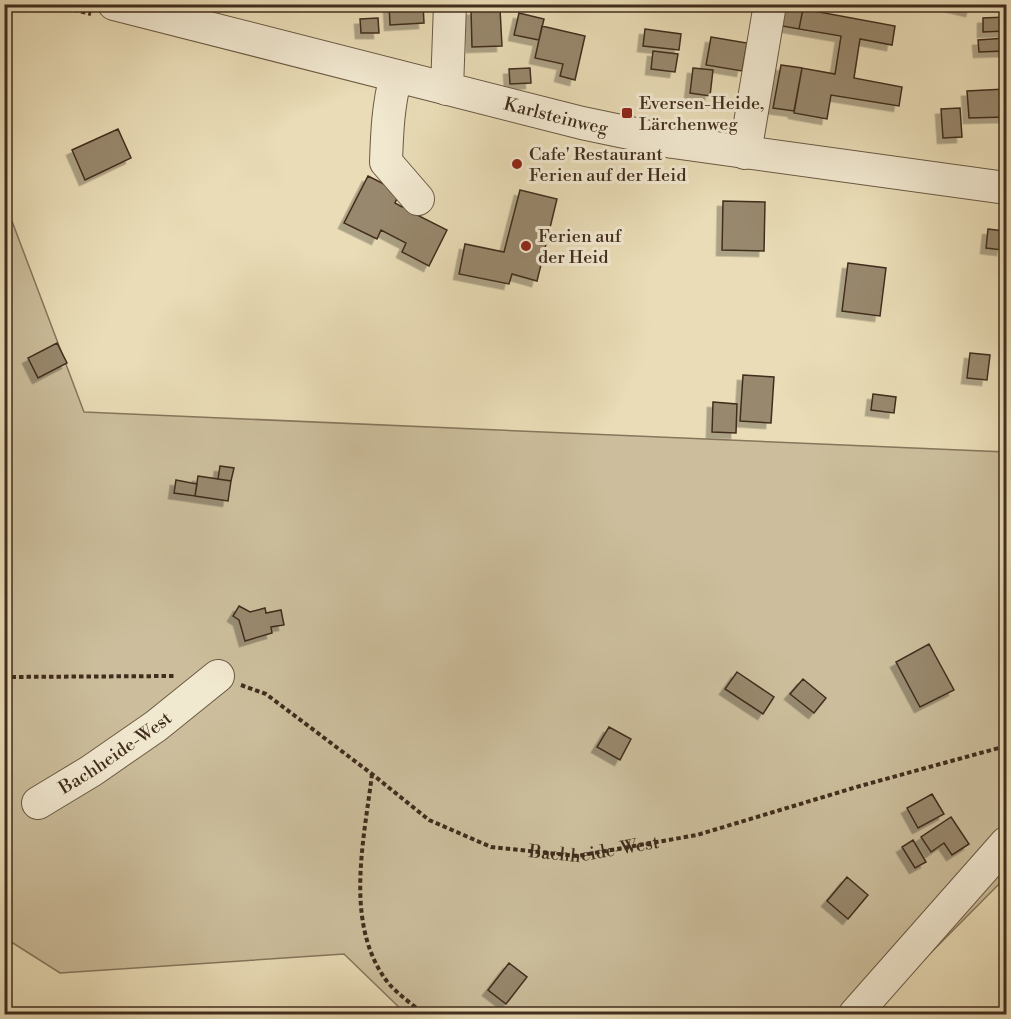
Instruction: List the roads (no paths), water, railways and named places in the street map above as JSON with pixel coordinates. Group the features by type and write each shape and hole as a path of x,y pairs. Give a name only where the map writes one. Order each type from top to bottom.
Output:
{"street":[{"name":"Karlsteinweg","path":"114,4 631,134 745,153 1006,188"},
{"path":"447,89 450,4"},
{"path":"745,153 770,4"},
{"path":"396,76 387,123 386,162 418,200"},
{"name":"Bachheide-West","path":"38,803 91,771 156,726 218,676"},
{"path":"855,1014 1006,843"}],"place":[{"name":"Eversen-Heide, Lärchenweg","path":"627,113"},
{"name":"Cafe' Restaurant Ferien auf der Heid","path":"517,164"},
{"name":"Ferien auf der Heid","path":"526,246"}]}
